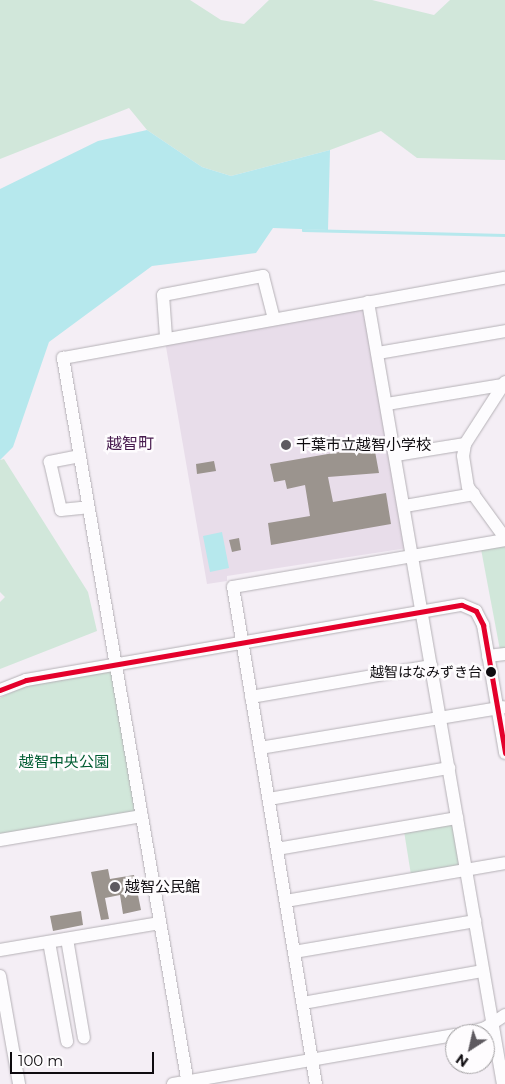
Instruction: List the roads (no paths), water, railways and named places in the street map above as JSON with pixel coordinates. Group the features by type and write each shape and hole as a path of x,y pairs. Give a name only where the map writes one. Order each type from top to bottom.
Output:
{"street":[{"path":"166,337 163,295 263,276 274,319"},
{"path":"188,1083 63,358 166,337 505,278"},
{"path":"368,302 405,506 412,557 493,1024 505,1015"},
{"path":"378,353 505,331"},
{"path":"387,404 504,384"},
{"path":"316,1084 233,587 412,557 505,539 464,479 465,444 504,384"},
{"path":"396,455 465,444"},
{"path":"80,456 50,462 61,510 88,507"},
{"path":"405,506 474,494"},
{"path":"0,690 26,680 462,605 476,611 483,625 488,656 501,707 505,753"},
{"path":"488,656 505,654"},
{"path":"251,697 431,666"},
{"path":"260,748 501,707"},
{"path":"269,799 449,768"},
{"path":"0,840 142,816"},
{"path":"278,849 457,818"},
{"path":"286,901 505,863"},
{"path":"294,952 475,920"},
{"path":"0,950 160,923"},
{"path":"68,938 84,1038"},
{"path":"49,942 67,1041"},
{"path":"302,1003 484,971"},
{"path":"0,976 2,1002 19,1084"},
{"path":"63,1018 80,1014"},
{"path":"173,1084 188,1083 445,1037"},
{"path":"495,1039 501,1083"},
{"path":"0,1056 13,1054"}],"water":[{"path":"147,130 202,167 231,176 330,150 328,230 273,228 256,253 152,266 49,342 13,447 0,460 0,189 98,141"},
{"path":"222,532 229,568 210,572 203,536"}],"waterway":[{"path":"303,226 303,230 505,235"}],"place":[{"name":"千葉市立越智小学校","path":"286,445"},
{"name":"越智はなみずき台","path":"491,672"},
{"name":"越智公民館","path":"115,887"}],"district":[{"name":"越智町","path":"130,444"}],"park label":[{"name":"越智中央公園","path":"64,762"}]}
